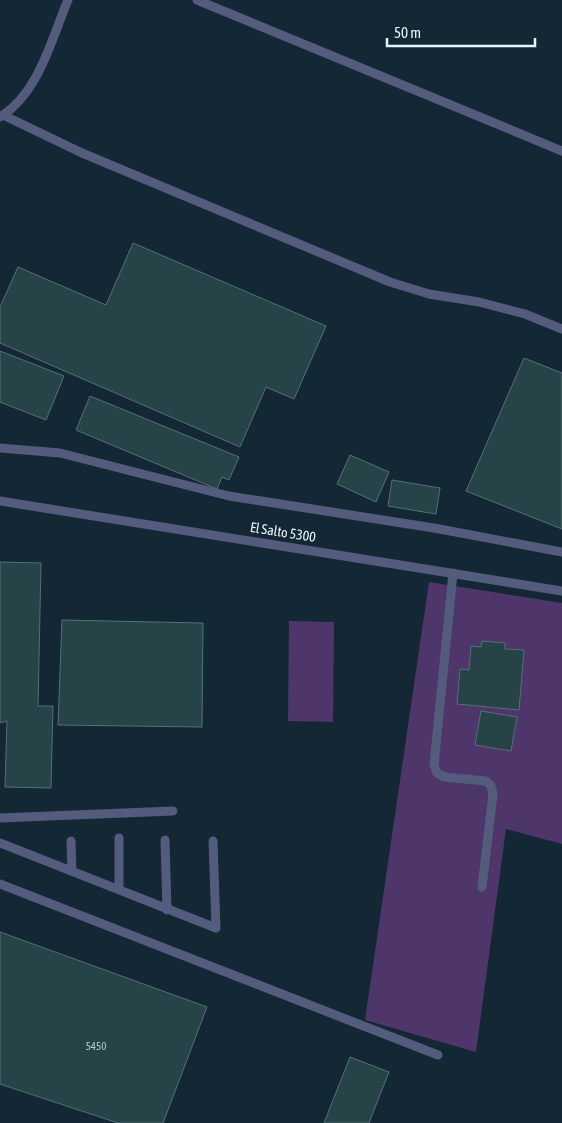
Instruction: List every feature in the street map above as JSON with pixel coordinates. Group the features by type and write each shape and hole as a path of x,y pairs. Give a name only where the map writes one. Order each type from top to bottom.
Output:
{"lane":[{"path":"68,0 31,86 1,116 82,153 390,282 429,294 479,302 525,314 562,329"},
{"path":"197,0 562,151"},
{"path":"0,448 60,453 229,496 434,528 562,552"},
{"name":"El Salto 5300","path":"0,500 562,590"},
{"path":"453,573 434,765 437,773 444,777 486,781 491,786 493,794 482,887"},
{"path":"0,818 173,811"},
{"path":"119,838 119,889"},
{"path":"71,840 72,871"},
{"path":"166,840 168,910"},
{"path":"0,843 216,928 213,841"},
{"path":"0,884 438,1055"}],"shaded area":[{"path":"429,582 562,603 562,844 506,829 476,1052 365,1020"},
{"path":"289,621 334,622 333,722 288,721"}],"building":[{"path":"133,243 326,326 294,399 266,387 240,447 0,343 0,307 18,267 106,305"},
{"path":"0,351 64,376 46,420 0,402"},
{"path":"524,358 562,373 562,529 466,491"},
{"path":"90,396 239,457 229,480 222,477 217,489 76,430"},
{"path":"350,455 389,472 376,502 337,484"},
{"path":"392,480 440,488 436,514 388,506"},
{"path":"0,562 41,563 38,706 53,706 51,788 5,787 7,721 0,723"},
{"path":"62,620 203,623 202,727 58,725"},
{"path":"482,641 505,643 505,649 524,650 519,710 457,704 460,669 469,670 471,646 481,647"},
{"path":"481,711 517,717 511,751 475,745"},
{"path":"0,932 207,1007 163,1123 118,1123 0,1084"},
{"path":"350,1057 389,1072 369,1123 324,1123"}]}
